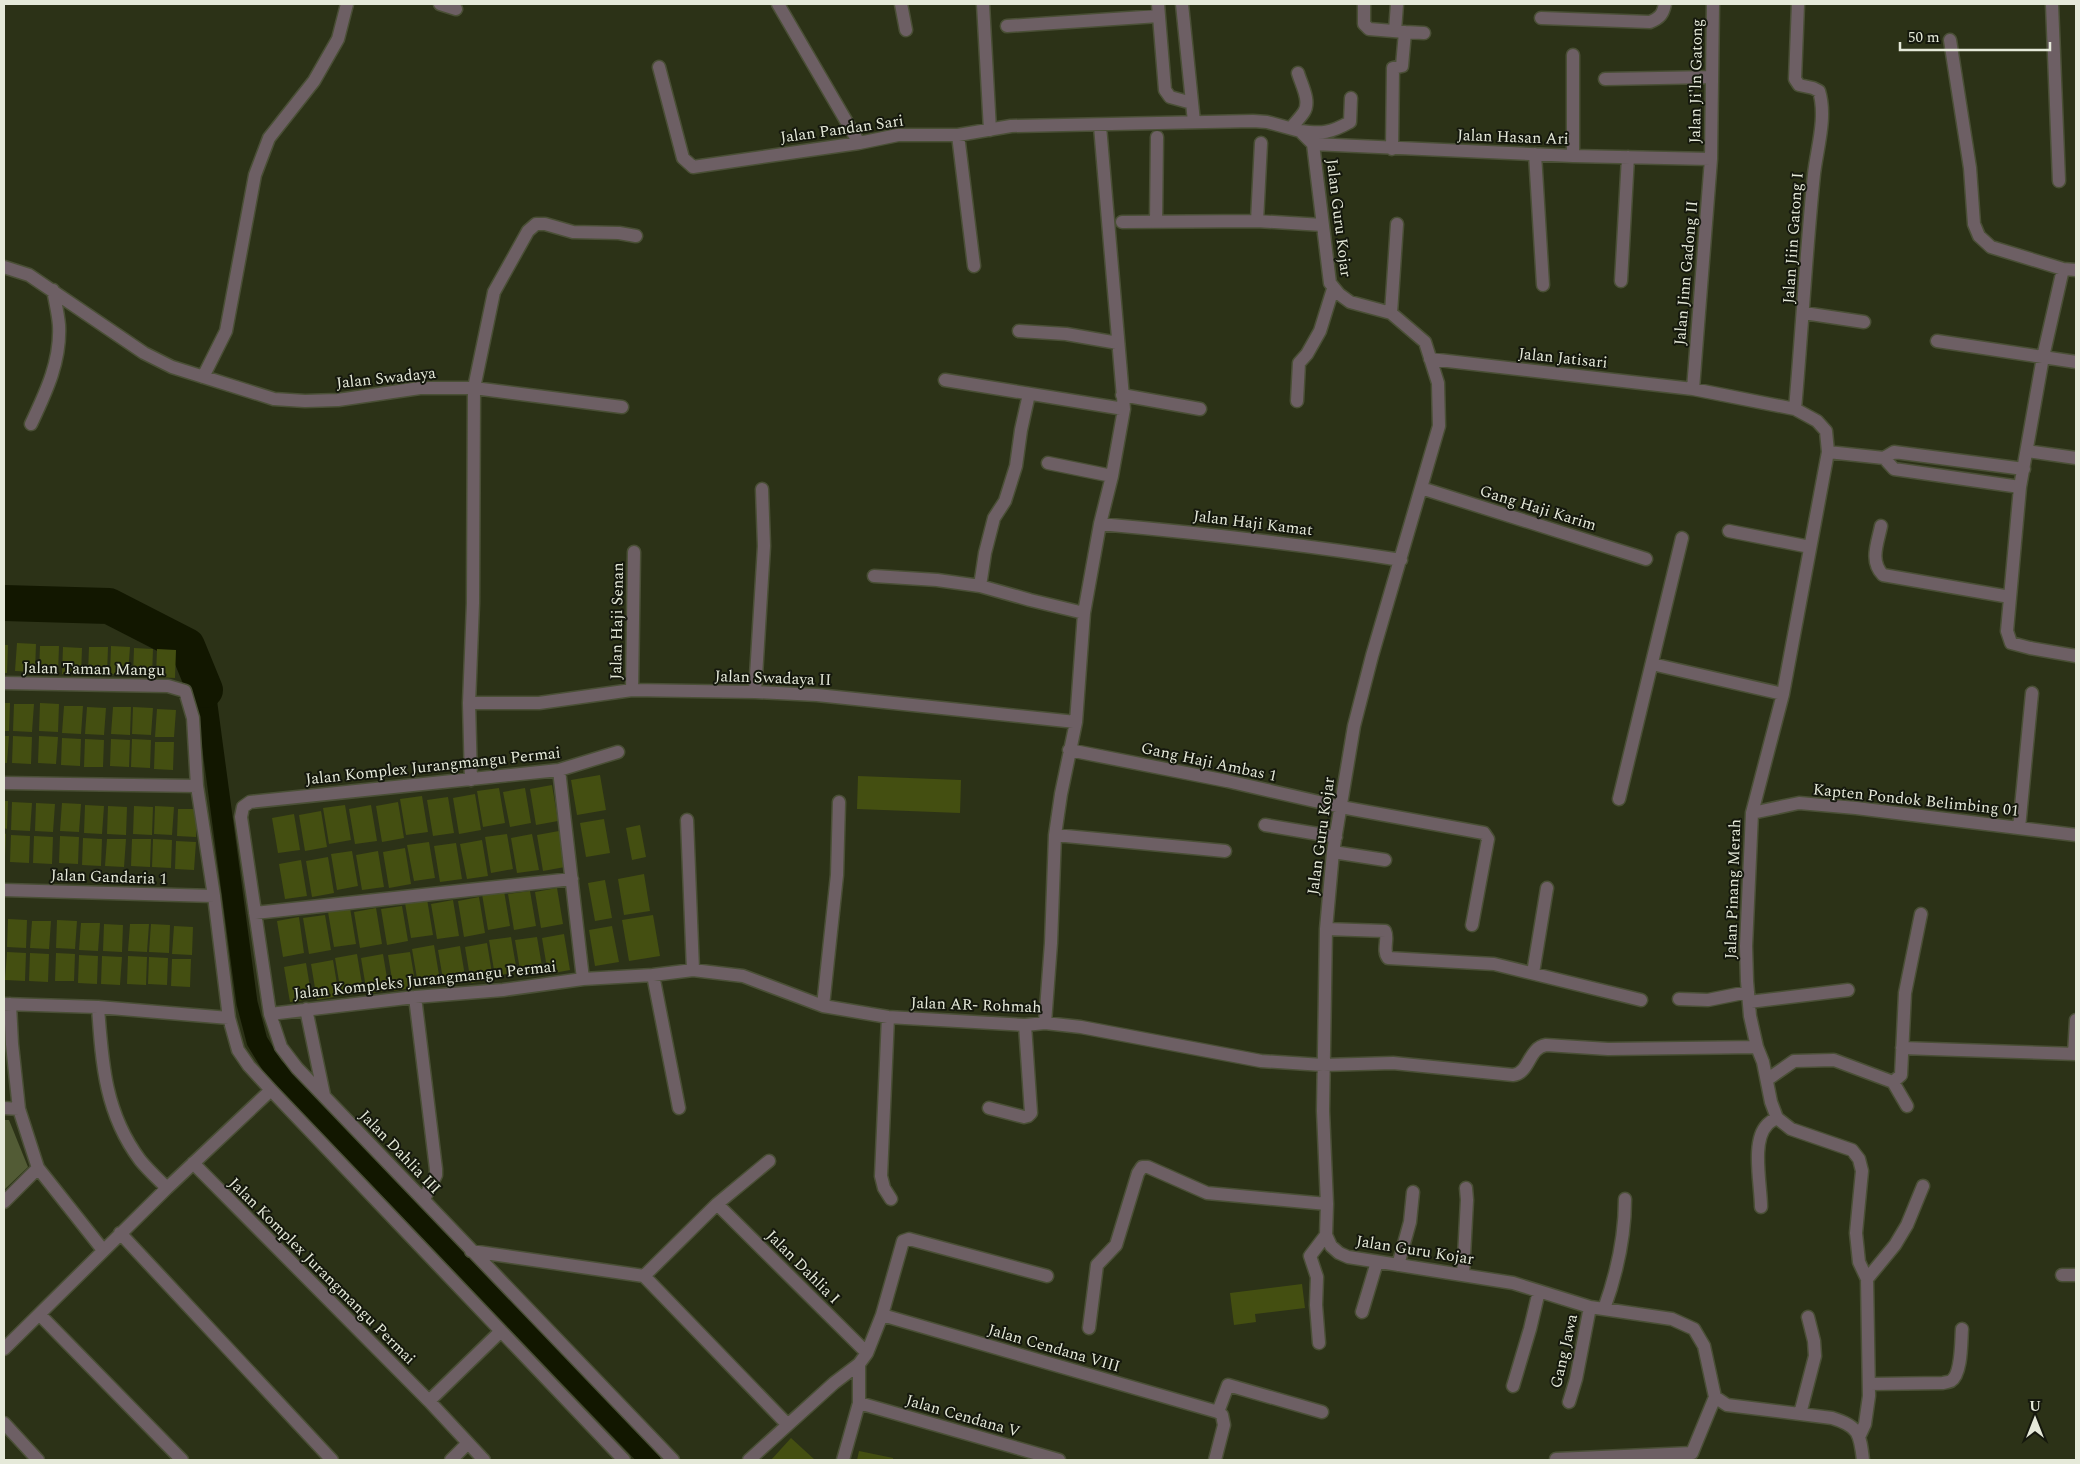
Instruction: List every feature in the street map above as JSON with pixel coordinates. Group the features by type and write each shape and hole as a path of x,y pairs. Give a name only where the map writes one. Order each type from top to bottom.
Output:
{"street":[{"path":"203,377 226,331 255,175 269,138 314,81 338,39 348,4"},
{"path":"440,4 456,9"},
{"path":"778,4 859,143"},
{"path":"901,4 906,30"},
{"path":"983,4 990,130"},
{"path":"1182,4 1194,122 1267,122 1296,130 1323,134 1336,130 1350,122 1351,98"},
{"path":"1364,4 1364,24 1369,28 1424,33"},
{"path":"1392,149 1392,68 1402,66 1397,4"},
{"path":"1541,18 1650,22 1658,19 1663,13 1665,4"},
{"name":"Jalan Ji'ln Gatong","path":"1711,160 1713,4"},
{"name":"Jalan Jiin Gatong I","path":"1796,409 1814,174 1821,120 1821,98 1819,91 1799,85 1796,79 1798,4"},
{"path":"2052,4 2059,181"},
{"path":"1007,26 1158,10 1165,90 1170,97 1192,103"},
{"path":"1950,40 1970,168 1974,224 1979,236 1991,247 2063,269 2076,270"},
{"path":"1573,55 1573,156"},
{"name":"Jalan Pandan Sari","path":"660,67 683,158 693,167 859,143 898,135 958,135 1011,126 1100,126 1194,122"},
{"path":"1296,130 1306,107 1304,88 1298,73"},
{"path":"1605,80 1712,77"},
{"path":"1044,1023 1051,943 1055,834 1069,750 1076,722 1084,613 1124,409 1100,126"},
{"name":"Jalan Guru Kojar","path":"1296,130 1313,144 1330,283 1333,289 1358,305 1390,313 1425,342 1438,383 1440,426 1372,656 1354,726 1333,852 1326,929 1323,1065 1327,1204 1326,1235 1331,1246 1339,1253 1348,1257 1513,1283 1590,1307 1672,1319 1694,1329 1704,1346 1715,1396"},
{"path":"958,135 974,266"},
{"path":"1156,222 1157,137"},
{"path":"1256,221 1260,143"},
{"name":"Jalan Hasan Ari","path":"1313,144 1392,149 1711,160"},
{"path":"1535,154 1543,285"},
{"path":"1621,281 1628,158"},
{"name":"Jalan Jinn Gadong II","path":"1693,389 1711,160"},
{"path":"1122,222 1256,221 1323,225"},
{"path":"471,780 469,703 473,603 474,388 494,292 528,231 536,224 545,224 578,232 619,233 636,236"},
{"path":"1390,313 1397,224"},
{"name":"Jalan Swadaya","path":"4,267 29,275 144,352 172,367 274,400 305,402 338,400 420,388 474,388 622,407"},
{"path":"2063,269 2042,358 2020,487 2007,630 2012,643 2076,656"},
{"path":"1297,401 1299,363 1308,354 1320,331 1333,289"},
{"path":"31,424 51,380 57,354 59,324 53,290"},
{"path":"1804,313 1864,322"},
{"path":"1019,331 1066,334 1118,343"},
{"path":"1937,341 2076,362"},
{"name":"Jalan Jatisari","path":"1430,360 1693,389"},
{"path":"945,380 1124,409"},
{"name":"Jalan Pinang Merah","path":"1693,389 1796,409 1817,421 1826,431 1828,452 1783,694 1752,813 1746,946 1749,997 1757,1047 1768,1079 1771,1102 1777,1118"},
{"path":"980,586 985,552 994,518 1006,501 1016,466 1029,394"},
{"path":"1122,395 1200,409"},
{"path":"2027,451 2076,458"},
{"path":"1828,452 1884,458 1894,452 2024,469"},
{"path":"1884,458 1894,469 2020,487"},
{"path":"1048,463 1112,476"},
{"name":"Gang Haji Karim","path":"1421,488 1646,559"},
{"path":"755,692 764,546 762,489"},
{"name":"Jalan Haji Kamat","path":"1100,524 1209,534 1339,550 1401,560"},
{"path":"1881,526 1875,559 1879,571 1883,575 2010,597"},
{"path":"1729,531 1810,547"},
{"path":"1619,798 1682,538"},
{"name":"Jalan Haji Senan","path":"632,690 634,552"},
{"path":"874,576 937,580 980,586 1084,613"},
{"path":"1652,664 1783,694"},
{"name":"Jalan Taman Mangu","path":"4,682 168,686 185,691 193,718 197,786"},
{"name":"Jalan Swadaya II","path":"469,703 539,703 632,690 755,692 817,695 1076,722"},
{"path":"2019,828 2032,693"},
{"name":"Gang Haji Ambas 1","path":"1069,750 1227,781 1341,807 1484,832 1488,840 1472,925"},
{"name":"Jalan Komplex Jurangmangu Permai","path":"250,802 559,770 618,752"},
{"path":"559,770 583,979"},
{"path":"4,783 197,786 214,896 229,1018 238,1050 249,1066 271,1090 624,1460"},
{"name":"Jalan Dahlia III","path":"250,802 243,807 241,817 270,1014 281,1047 297,1068 424,1198 471,1251 674,1460"},
{"path":"823,1006 837,875 839,802"},
{"name":"Kapten Pondok Belimbing 01","path":"1752,813 1799,804 1856,808 2076,835"},
{"path":"687,820 693,970"},
{"path":"1265,825 1336,837"},
{"path":"1055,834 1226,851"},
{"path":"1333,852 1385,860"},
{"path":"254,913 572,879"},
{"path":"1534,973 1547,888"},
{"name":"Jalan Gandaria 1","path":"4,890 214,896"},
{"path":"1893,1082 1901,1074 1905,992 1922,914"},
{"path":"1326,929 1385,931 1385,954 1388,958 1494,964 1641,1000"},
{"name":"Jalan AR- Rohmah","path":"583,979 654,975 693,970 743,976 823,1006 888,1017 1025,1025 1044,1023 1081,1027 1260,1061 1323,1065 1392,1063 1513,1074 1521,1072 1537,1048 1546,1046 1608,1049 1757,1047"},
{"path":"654,975 679,1108"},
{"name":"Jalan Kompleks Jurangmangu Permai","path":"270,1014 415,997 503,990 583,979"},
{"path":"1679,999 1708,1000 1848,990"},
{"path":"415,997 436,1169 436,1175 424,1198"},
{"path":"103,1250 38,1168 19,1109 7,1004 98,1007 229,1018"},
{"path":"98,1007 102,1068 109,1098 122,1129 141,1160 167,1188"},
{"path":"306,1009 324,1096"},
{"path":"888,1017 881,1176 884,1188 891,1199"},
{"path":"1902,1048 2075,1054 2076,1020"},
{"path":"989,1108 1024,1117 1028,1116 1031,1112 1025,1025"},
{"path":"1768,1079 1794,1061 1834,1060 1893,1082 1907,1106"},
{"path":"4,1349 120,1233 271,1090"},
{"path":"4,1108 19,1109"},
{"path":"1761,1207 1759,1144 1766,1126 1777,1118 1791,1129 1852,1150 1859,1159 1862,1171 1856,1233 1859,1262 1867,1278 1869,1384 1865,1424 1859,1437"},
{"path":"644,1276 717,1204 769,1161"},
{"name":"Jalan Komplex Jurangmangu Permai","path":"193,1164 429,1401 484,1460"},
{"path":"1089,1328 1097,1265 1116,1245 1138,1173 1142,1167 1207,1193 1327,1204"},
{"path":"4,1202 38,1168"},
{"path":"1867,1278 1907,1225 1923,1186"},
{"path":"1463,1274 1466,1188"},
{"path":"1398,1265 1410,1222 1413,1192"},
{"path":"1604,1309 1616,1277 1625,1227 1625,1199"},
{"name":"Jalan Dahlia I","path":"717,1204 867,1353"},
{"path":"120,1233 332,1460"},
{"path":"1319,1343 1316,1305 1317,1277 1310,1256 1326,1235"},
{"path":"748,1460 834,1383 859,1364 867,1353 882,1315 901,1243 908,1238 1048,1276"},
{"path":"471,1251 644,1276 787,1424"},
{"path":"1362,1312 1377,1262"},
{"path":"2062,1275 2076,1275"},
{"path":"1513,1386 1539,1291"},
{"name":"Gang Jawa","path":"1568,1402 1576,1379 1590,1307"},
{"path":"40,1314 182,1460"},
{"name":"Jalan Cendana VIII","path":"882,1315 1218,1412"},
{"path":"1800,1414 1815,1356 1814,1341 1808,1317"},
{"path":"1869,1384 1943,1383 1952,1380 1956,1375 1960,1358 1962,1329"},
{"path":"429,1401 501,1331"},
{"path":"842,1460 859,1403 859,1364"},
{"path":"1215,1460 1224,1425 1222,1415 1218,1412 1228,1385 1322,1412"},
{"path":"1556,1459 1692,1453 1715,1396 1727,1405 1832,1418 1848,1422 1859,1437 1863,1460"},
{"name":"Jalan Cendana V","path":"859,1403 1059,1460"},
{"path":"4,1423 38,1460"},
{"path":"451,1460 468,1444"}],"green space":[{"path":"4,1120 9,1120 28,1167 4,1190"}],"building":[{"path":"17,643 36,644 35,672 15,671"},
{"path":"4,645 8,645 7,673 4,673"},
{"path":"40,646 59,646 58,674 39,673"},
{"path":"111,646 130,647 128,675 110,674"},
{"path":"63,647 82,648 81,675 62,674"},
{"path":"89,647 108,647 107,675 88,674"},
{"path":"134,648 153,649 152,677 133,676"},
{"path":"157,649 176,650 175,678 156,677"},
{"path":"4,703 10,703 9,731 4,731"},
{"path":"40,703 59,704 58,732 39,731"},
{"path":"14,704 34,704 32,732 13,731"},
{"path":"64,706 83,706 81,734 62,733"},
{"path":"87,707 106,708 104,735 85,734"},
{"path":"113,707 131,707 130,735 111,734"},
{"path":"133,707 153,708 151,735 132,734"},
{"path":"157,709 176,710 174,737 155,737"},
{"path":"4,736 9,736 7,763 4,763"},
{"path":"13,736 32,737 31,764 12,763"},
{"path":"39,736 58,737 56,764 38,763"},
{"path":"62,738 81,739 80,766 61,765"},
{"path":"85,739 104,740 103,767 84,767"},
{"path":"111,739 130,740 129,767 110,766"},
{"path":"132,739 151,740 150,768 131,767"},
{"path":"155,742 174,742 173,770 154,769"},
{"path":"600,775 606,810 577,815 571,780"},
{"path":"858,776 961,780 960,813 857,809"},
{"path":"552,785 558,821 536,825 530,789"},
{"path":"499,788 505,823 483,827 477,791"},
{"path":"525,788 531,823 510,827 503,792"},
{"path":"475,794 481,830 459,834 453,798"},
{"path":"422,796 428,832 406,835 400,799"},
{"path":"448,797 454,833 433,836 427,800"},
{"path":"4,801 8,801 7,829 4,828"},
{"path":"12,802 32,803 30,831 11,830"},
{"path":"398,802 404,838 382,842 376,806"},
{"path":"36,803 55,804 53,832 35,831"},
{"path":"62,803 81,804 79,832 60,831"},
{"path":"85,805 104,806 102,834 84,833"},
{"path":"345,805 351,840 329,844 323,808"},
{"path":"371,805 377,841 355,844 349,809"},
{"path":"108,806 127,807 126,835 107,834"},
{"path":"134,806 153,807 152,835 133,834"},
{"path":"155,806 174,807 172,835 154,834"},
{"path":"178,809 197,809 196,837 177,836"},
{"path":"321,811 327,847 305,851 299,815"},
{"path":"294,814 300,850 278,853 272,818"},
{"path":"604,819 610,853 586,857 580,823"},
{"path":"640,825 646,857 632,860 626,828"},
{"path":"559,831 565,867 543,871 537,835"},
{"path":"4,833 6,834 5,857 4,857"},
{"path":"507,834 513,869 491,873 485,837"},
{"path":"532,834 539,870 517,873 511,838"},
{"path":"11,835 30,836 29,863 10,862"},
{"path":"34,836 53,837 52,864 33,863"},
{"path":"60,836 79,837 78,864 59,863"},
{"path":"83,838 102,839 101,866 82,865"},
{"path":"107,839 126,839 124,867 105,866"},
{"path":"132,839 151,839 150,867 131,866"},
{"path":"153,839 172,840 171,868 152,867"},
{"path":"482,840 488,876 467,879 460,844"},
{"path":"176,841 196,842 194,870 175,869"},
{"path":"429,842 435,878 414,881 407,845"},
{"path":"456,843 462,879 440,882 434,846"},
{"path":"405,848 411,884 389,888 383,852"},
{"path":"352,851 358,886 337,890 331,854"},
{"path":"378,851 384,887 362,890 356,855"},
{"path":"328,857 334,893 312,897 306,861"},
{"path":"301,860 307,896 285,899 279,864"},
{"path":"644,874 650,911 624,915 618,879"},
{"path":"605,880 612,918 595,921 588,883"},
{"path":"557,888 563,924 541,928 535,892"},
{"path":"504,891 510,926 488,930 482,894"},
{"path":"530,891 536,926 514,930 508,894"},
{"path":"479,897 485,933 464,937 458,901"},
{"path":"427,899 433,935 411,938 405,903"},
{"path":"453,900 459,936 437,939 431,904"},
{"path":"402,906 408,941 387,945 381,909"},
{"path":"350,908 356,944 334,947 328,912"},
{"path":"376,908 382,944 360,948 354,912"},
{"path":"325,915 331,950 309,954 303,918"},
{"path":"653,915 660,956 629,961 622,920"},
{"path":"299,917 304,953 283,957 277,921"},
{"path":"8,919 27,920 26,948 7,947"},
{"path":"57,920 77,921 75,949 56,948"},
{"path":"32,921 51,921 49,949 30,948"},
{"path":"81,923 100,923 98,951 79,950"},
{"path":"104,924 123,925 122,952 103,951"},
{"path":"130,924 149,924 147,952 128,951"},
{"path":"151,924 170,925 169,953 149,952"},
{"path":"174,926 193,927 192,955 172,954"},
{"path":"612,926 619,962 595,966 589,930"},
{"path":"564,934 570,970 548,974 542,938"},
{"path":"511,937 517,972 495,976 489,940"},
{"path":"537,937 543,972 521,976 515,940"},
{"path":"487,943 493,979 471,983 465,947"},
{"path":"434,945 440,981 418,984 412,949"},
{"path":"460,946 466,982 444,985 438,950"},
{"path":"7,952 26,953 25,981 5,980"},
{"path":"410,952 416,987 394,991 388,955"},
{"path":"30,953 49,954 48,982 29,981"},
{"path":"56,953 75,954 74,981 55,981"},
{"path":"357,954 363,990 341,993 335,958"},
{"path":"383,954 389,990 367,994 361,958"},
{"path":"79,955 98,956 97,984 78,983"},
{"path":"102,956 122,957 120,985 101,984"},
{"path":"128,956 147,957 146,985 127,984"},
{"path":"149,957 168,958 167,985 148,984"},
{"path":"172,959 191,959 190,987 171,986"},
{"path":"333,960 339,996 317,1000 311,964"},
{"path":"306,963 312,999 290,1002 284,967"},
{"path":"1302,1284 1305,1308 1255,1314 1256,1322 1234,1325 1230,1293"},
{"path":"791,1438 815,1460 771,1460"},
{"path":"859,1451 893,1458 893,1460 857,1460"}],"waterway":[{"path":"4,603 109,606 187,646 205,690"},
{"path":"205,690 247,1003 257,1041 273,1067 650,1460"}]}
